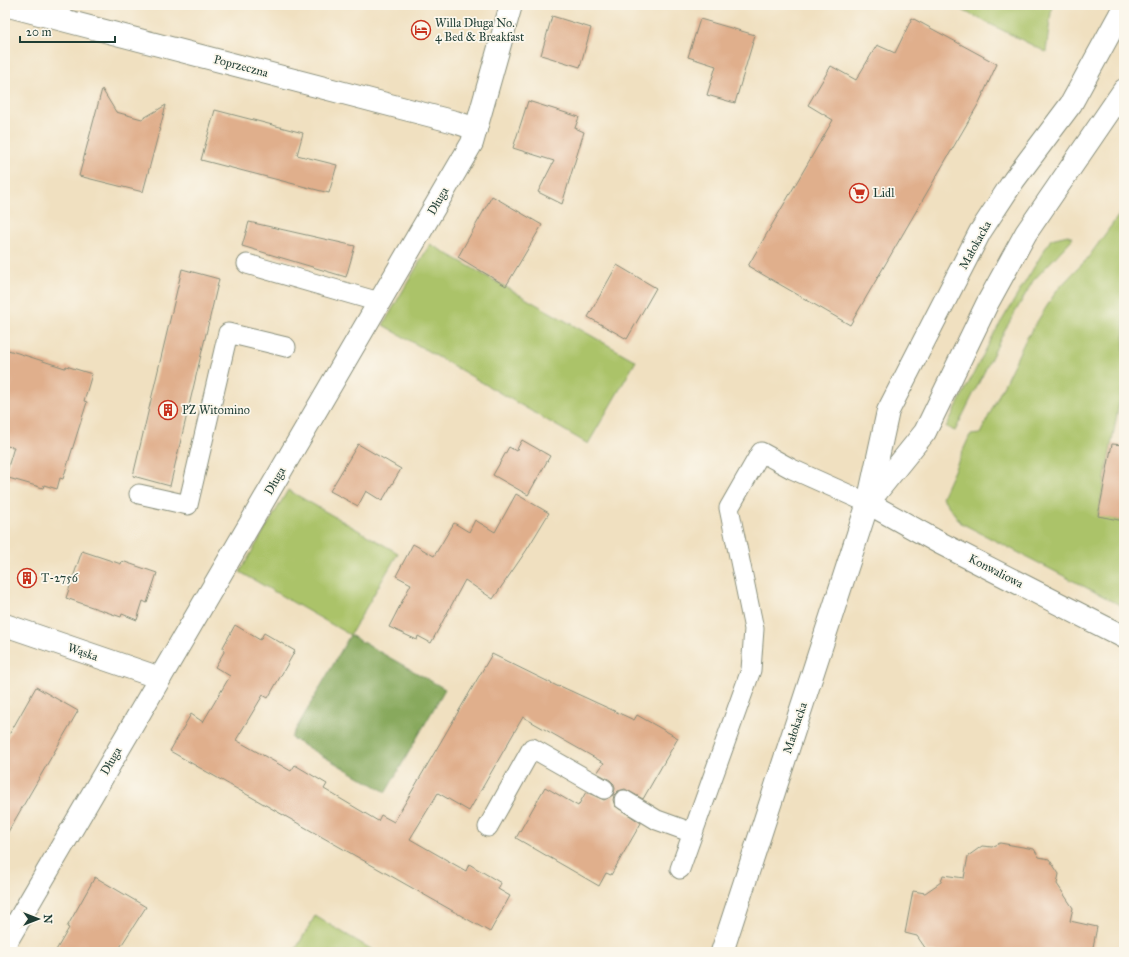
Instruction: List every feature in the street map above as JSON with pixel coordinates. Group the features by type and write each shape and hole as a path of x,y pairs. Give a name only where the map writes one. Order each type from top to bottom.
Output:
{"street":[{"name":"Poprzeczna","path":"5,5 455,122 476,129"},
{"name":"Długa","path":"5,944 472,143 511,5"},
{"name":"Małokacka","path":"722,952 868,503 888,411 980,232 1014,180 1071,104 1124,7"},
{"name":"Małokacka","path":"868,503 925,432 987,304 1026,234 1124,90"},
{"name":"Konwaliowa","path":"868,503 938,542 1124,637"},
{"name":"Wąska","path":"5,625 160,678"}],"lane":[{"path":"247,264 379,302"},
{"path":"139,494 188,505 228,333 286,347"},
{"path":"680,869 751,670 754,629 730,508 761,452 792,469 868,503"},
{"path":"488,827 532,748 604,789"},
{"path":"624,800 657,820 693,833"}],"green space":[{"path":"952,5 1052,5 1046,52"},
{"path":"1124,208 1124,388 1122,388 1098,515 1124,521 1124,607 961,523 942,497 970,435 980,434 1025,341 1057,290 1087,259"},
{"path":"1068,235 1073,238 1033,281 1005,330 955,431 946,427 995,332 1051,239"},
{"path":"430,244 636,361 588,444 383,325"},
{"path":"288,490 398,553 350,635 240,572"},
{"path":"350,635 445,689 386,792 291,738"},
{"path":"315,916 376,952 294,952"}],"building":[{"path":"552,16 591,28 580,67 541,55"},
{"name":"Lidl","path":"912,18 997,64 979,103 850,325 748,266 833,120 808,105 831,66 856,80 877,45 895,53"},
{"path":"700,19 755,35 735,103 707,95 716,66 688,57"},
{"path":"102,89 116,112 142,119 166,105 143,192 79,176"},
{"path":"528,101 579,117 575,128 584,132 562,204 538,192 554,161 513,148"},
{"path":"215,110 303,133 297,155 337,165 329,193 201,160"},
{"path":"492,196 542,225 506,286 458,257"},
{"path":"249,222 355,246 346,277 242,246"},
{"path":"617,265 656,288 627,339 588,317"},
{"name":"PZ Witomino","path":"182,269 219,279 170,486 133,476"},
{"path":"5,349 65,368 66,366 92,374 84,401 87,402 63,479 60,478 57,489 44,485 43,488 5,477 14,447 5,446"},
{"path":"522,440 550,456 528,495 493,475 509,447 516,451"},
{"path":"358,444 401,469 382,501 366,491 358,506 330,491"},
{"path":"1112,444 1124,445 1124,521 1098,516"},
{"path":"516,494 549,513 526,551 493,599 465,580 431,643 418,636 417,640 389,627 411,584 396,576 413,544 434,556 454,523 469,532 475,520 495,532"},
{"path":"82,551 121,564 122,561 157,573 147,603 143,601 137,620 122,614 121,617 66,598"},
{"path":"235,625 260,640 264,633 295,651 268,698 263,695 236,740 291,771 295,765 327,784 324,789 378,821 381,815 394,822 492,654 559,687 560,686 634,720 637,715 678,738 643,799 625,789 618,791 614,795 613,800 615,806 641,823 611,875 606,873 599,886 516,838 545,787 578,806 586,792 604,800 613,795 615,789 614,784 597,773 604,763 523,717 469,811 438,793 410,839 466,871 469,864 501,883 498,889 510,896 490,932 170,751 191,714 203,722 230,676 215,667 224,652 223,647"},
{"path":"36,687 78,711 5,837 5,742"},
{"path":"1000,843 1034,849 1039,857 1049,859 1059,874 1057,884 1073,908 1070,921 1097,927 1092,952 928,952 917,936 905,933 913,891 925,893 941,882 943,875 964,878 968,856 982,846 992,847"},
{"path":"95,877 146,907 117,952 55,952 69,928 67,927"}],"place":[{"name":"Willa Długa No. 4 Bed & Breakfast","path":"421,30"},
{"name":"Lidl","path":"859,193"},
{"name":"PZ Witomino","path":"168,410"},
{"name":"T-2756","path":"27,578"}]}
